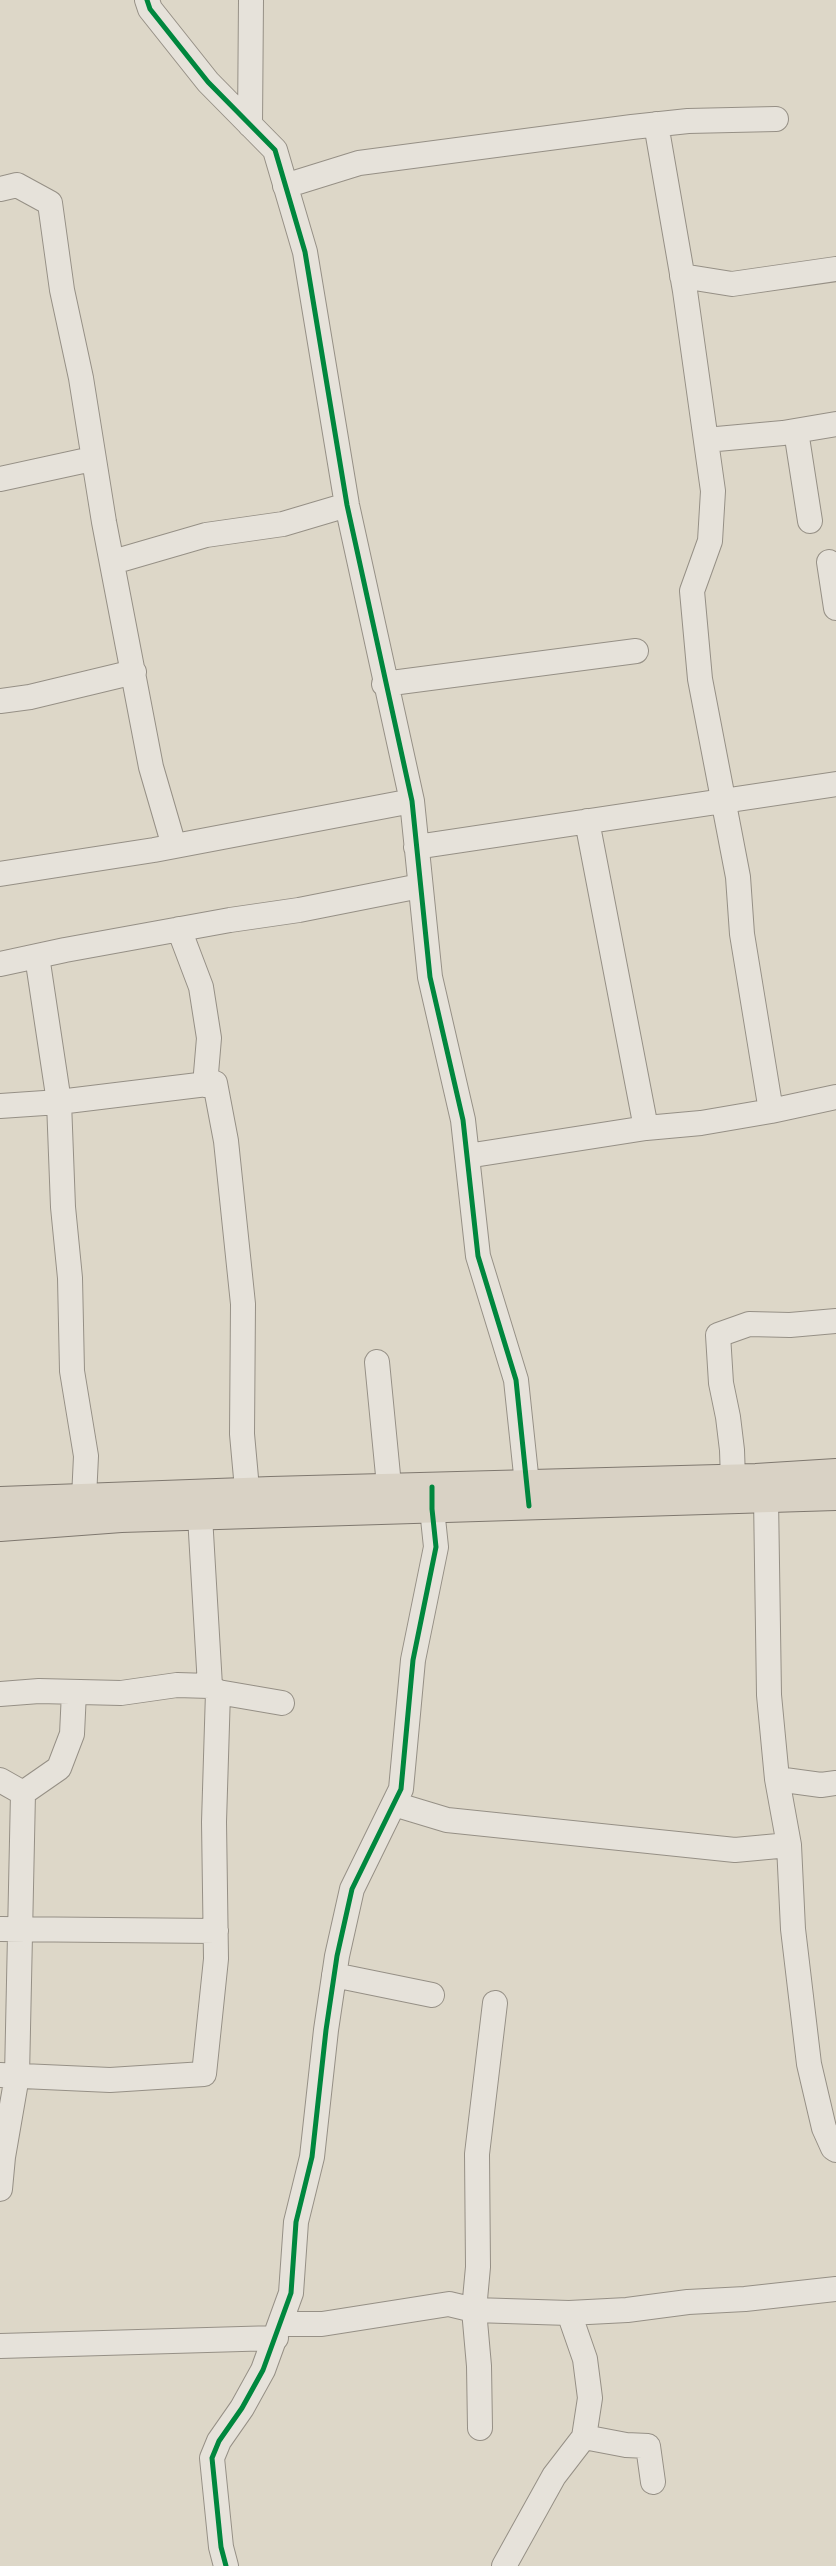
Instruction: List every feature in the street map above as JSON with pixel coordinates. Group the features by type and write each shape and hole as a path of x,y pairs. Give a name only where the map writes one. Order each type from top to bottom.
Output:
{"highway":[{"path":"528,1495 836,1473"},
{"path":"0,1502 84,1498 248,1503 528,1495 766,1498 836,1496"},
{"path":"0,1527 120,1518 200,1516 248,1503"}],"street":[{"path":"147,0 150,9 208,82 275,150 305,252 348,505 384,684 412,801 430,977 463,1120 478,1256 516,1380 528,1495"},
{"path":"250,125 251,0"},
{"path":"285,186 358,163 656,124 776,118"},
{"path":"656,124 682,276 713,491 710,541 692,591 700,679 738,877 742,934 771,1111"},
{"path":"0,189 18,185 50,203 62,290 81,378 92,459 151,767 174,846"},
{"path":"682,276 732,284 836,269"},
{"path":"706,440 796,431 836,424"},
{"path":"796,431 810,520"},
{"path":"0,479 92,459"},
{"path":"113,562 206,535 283,524 348,505"},
{"path":"830,562 836,608"},
{"path":"384,684 636,651"},
{"path":"0,701 30,697 134,672"},
{"path":"416,846 836,784"},
{"path":"0,874 174,846 412,801"},
{"path":"587,821 646,1128"},
{"path":"0,964 179,929 299,910 420,886"},
{"path":"179,929 201,988 209,1038 205,1085"},
{"path":"37,956 59,1102 63,1207 70,1278 72,1371 86,1456 84,1498"},
{"path":"0,1106 59,1102 214,1084 226,1141 243,1304 242,1434 248,1503"},
{"path":"467,1156 646,1128 701,1123 836,1097"},
{"path":"733,1479 730,1434 721,1383 718,1335 750,1324 790,1325 836,1322"},
{"path":"376,1362 390,1499"},
{"path":"226,2566 220,2547 212,2458 220,2441 242,2408 263,2370 291,2293 296,2222 312,2157 334,1975 352,1889 401,1789 413,1660 436,1547 432,1498"},
{"path":"766,1498 769,1695 777,1779 788,1845 793,1929 809,2064 824,2128 833,2148 836,2150"},
{"path":"8,2075 110,2080 204,2074 216,1959 216,1931 214,1689 200,1516"},
{"path":"0,1694 121,1693 177,1685 214,1689 282,1703"},
{"path":"0,2189 8,2075 10,1929 23,1793 59,1768 72,1734 74,1692"},
{"path":"777,1779 821,1786 836,1783"},
{"path":"0,1780 23,1793"},
{"path":"394,1804 447,1820 736,1850 788,1845"},
{"path":"10,1929 216,1931"},
{"path":"334,1975 432,1995"},
{"path":"480,2428 479,2366 474,2310 478,2259 477,2154 495,2003"},
{"path":"0,2346 278,2331 449,2304 474,2310 569,2313 627,2310 688,2302 745,2299 836,2289"},
{"path":"504,2566 554,2476 584,2437 590,2398 584,2359 569,2313"},
{"path":"584,2437 626,2445 648,2446 653,2482"}],"cycle path":[{"path":"147,0 150,9 208,82 275,150 305,252 347,505 412,801 430,977 463,1120 478,1256 516,1380 529,1506"},
{"path":"226,2566 221,2547 212,2458 219,2441 242,2408 263,2370 291,2293 296,2222 312,2157 326,2030 337,1956 352,1889 401,1789 413,1660 436,1547 432,1487"}]}
